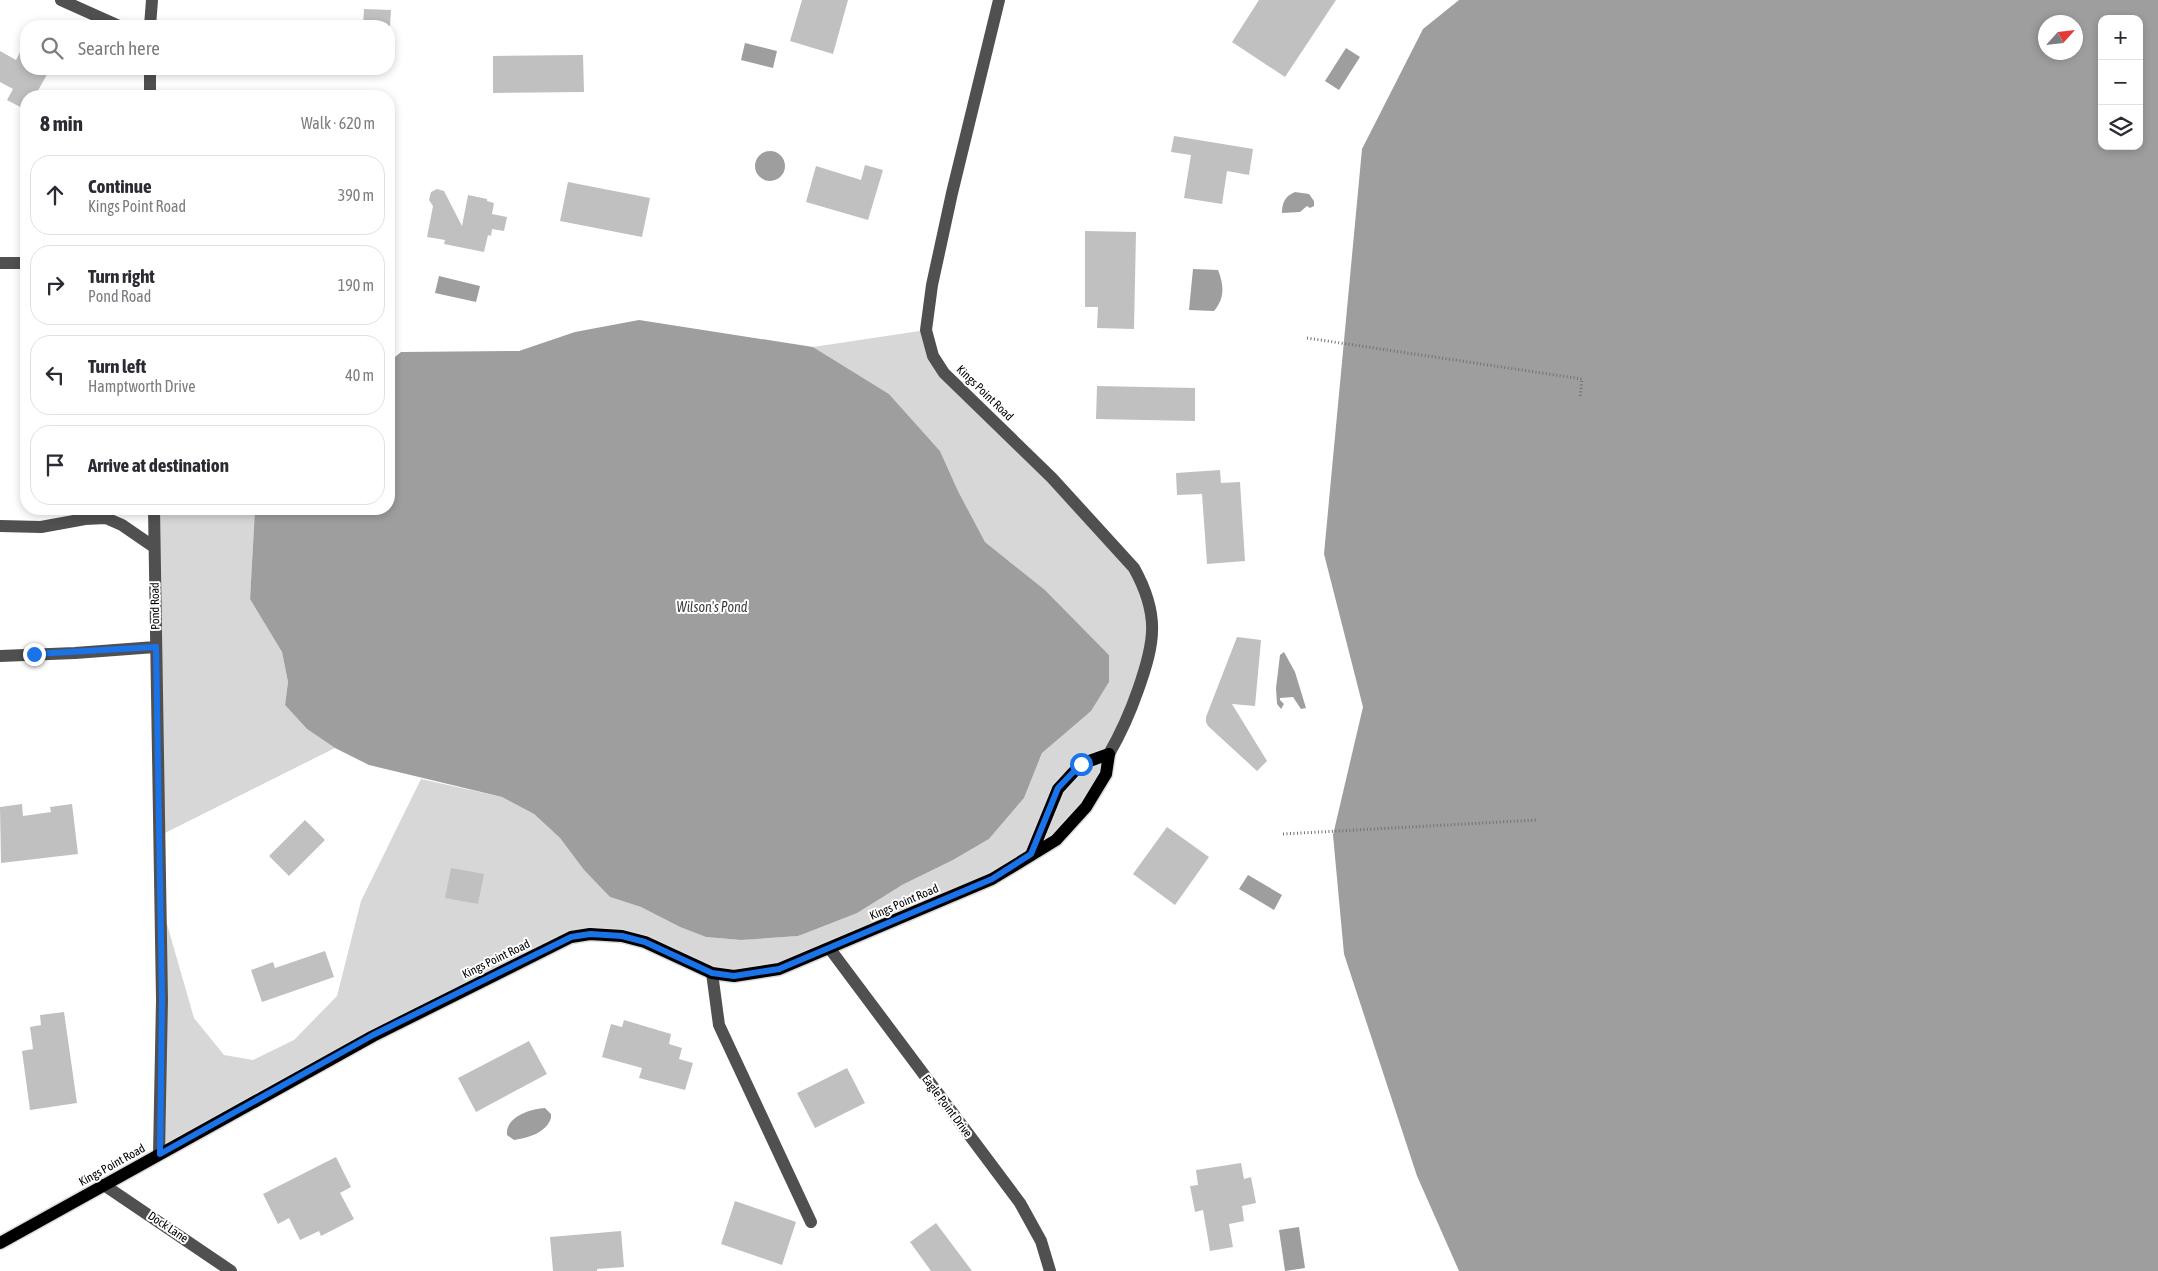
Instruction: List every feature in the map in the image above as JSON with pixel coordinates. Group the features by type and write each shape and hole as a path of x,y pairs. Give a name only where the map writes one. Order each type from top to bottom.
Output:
{"main road":[{"name":"Kings Point Road","path":"0,1244 104,1184 373,1035 571,937 590,934 622,936 645,942 712,973 734,976 779,969 992,879 1056,840 1086,807 1106,774 1109,754"},
{"path":"1031,854 1058,788 1081,764 1109,754"}],"street":[{"path":"61,0 106,20"},
{"path":"150,20 152,0"},
{"name":"Kings Point Road","path":"999,0 952,193 932,285 926,330 933,356 944,373 1052,478 1134,568 1144,586 1152,615 1153,637 1150,657 1126,725 1109,754"},
{"path":"150,75 150,90"},
{"path":"0,263 20,264"},
{"name":"Pond Road","path":"154,515 162,1000 160,1154"},
{"path":"0,526 41,527 85,519 106,518 122,525 154,547"},
{"path":"0,656 156,647"},
{"name":"Eagle Point Drive","path":"830,949 1020,1203 1041,1241 1050,1271"},
{"path":"712,973 719,1025 811,1222"},
{"name":"Dock Lane","path":"104,1184 231,1271"}],"path":[{"path":"1307,338 1582,378 1580,397"},
{"path":"1283,834 1537,820"}],"shaded area":[{"path":"926,330 933,356 1134,568 1153,637 1086,807 1031,855 830,949 734,976 645,942 571,937 159,1154 160,900 194,1018 224,1055 253,1060 294,1040 337,996 361,901 421,779 502,797 534,814 560,838 584,870 610,897 641,907 680,927 706,937 740,940 798,936 953,860 989,839 1024,798 1042,753 1090,711 1109,682 1109,655 1045,590 985,542 958,491 940,451 889,394 813,347"},
{"path":"154,515 255,515 250,599 282,652 288,682 285,705 307,729 335,748 159,836"}],"water":[{"path":"1459,0 2158,0 2158,1271 1459,1271 1417,1176 1344,954 1333,835 1363,707 1324,554 1362,149 1423,29"},
{"path":"745,43 777,51 773,68 741,60"},
{"path":"1346,48 1360,57 1339,90 1325,81"},
{"path":"770,151 781,155 785,166 781,177 770,181 759,177 755,166 759,155"},
{"path":"1295,192 1309,194 1314,201 1314,206 1310,208 1307,206 1300,212 1282,213 1285,200"},
{"path":"1193,269 1218,270 1222,296 1214,311 1189,310"},
{"path":"439,276 480,286 476,302 435,293"},
{"name":"Wilson's Pond","path":"639,320 813,347 889,394 940,451 958,491 985,542 1045,590 1109,655 1109,682 1091,711 1042,753 1024,798 989,839 953,860 902,885 857,913 798,936 741,940 706,937 680,927 641,907 610,897 584,870 560,838 534,814 502,797 369,765 335,748 307,729 285,705 288,682 282,652 250,599 255,515 395,515 395,357 401,352 519,351 575,332"},
{"path":"1284,652 1295,672 1306,708 1301,709 1293,697 1280,698 1284,704 1281,709 1277,704 1276,688 1280,655"},
{"path":"1248,875 1282,895 1274,910 1239,889"},
{"path":"545,1108 551,1114 551,1118 541,1131 525,1138 514,1140 507,1135 507,1129 514,1119 526,1112"},
{"path":"1299,1227 1305,1268 1285,1271 1279,1230"}],"building":[{"path":"802,0 848,0 833,54 790,41"},
{"path":"1259,0 1336,0 1285,77 1232,42"},
{"path":"364,9 391,10 390,20 363,20"},
{"path":"0,51 16,60 20,52 20,75 47,75 38,90 20,90 20,107 7,100 13,89 0,82"},
{"path":"583,55 584,92 493,93 493,56"},
{"path":"1174,136 1253,149 1249,175 1227,171 1222,204 1184,198 1191,155 1171,152"},
{"path":"865,165 883,170 868,220 806,202 816,166 861,180"},
{"path":"568,182 650,198 642,237 560,221"},
{"path":"437,189 444,191 462,226 468,195 487,199 487,201 494,203 492,214 507,217 504,231 492,229 491,236 488,235 484,252 444,244 445,240 427,237 433,206 429,200 431,192"},
{"path":"1085,231 1136,232 1134,329 1097,328 1098,307 1085,307"},
{"path":"1097,386 1195,388 1195,421 1096,419"},
{"path":"1220,470 1221,483 1240,482 1245,561 1207,564 1202,494 1177,495 1176,473"},
{"path":"1237,637 1261,640 1255,706 1232,704 1267,761 1257,771 1206,722 1206,717"},
{"path":"22,804 23,816 51,812 50,807 72,804 78,854 1,863 0,807"},
{"path":"305,820 325,840 289,876 269,856"},
{"path":"1167,827 1209,857 1175,905 1133,874"},
{"path":"451,868 484,874 478,904 445,898"},
{"path":"325,951 334,977 262,1002 251,970 273,962 275,968"},
{"path":"64,1012 77,1103 30,1110 22,1051 33,1049 30,1027 41,1025 40,1015"},
{"path":"624,1020 671,1034 669,1044 682,1048 679,1059 693,1063 685,1090 639,1078 642,1068 602,1057 611,1024 622,1027"},
{"path":"529,1041 547,1074 476,1112 458,1078"},
{"path":"847,1068 865,1103 815,1128 797,1093"},
{"path":"336,1157 351,1187 340,1193 354,1219 321,1236 319,1231 300,1240 289,1218 278,1224 263,1194"},
{"path":"1241,1163 1244,1179 1251,1177 1256,1203 1242,1206 1244,1221 1229,1224 1233,1247 1210,1251 1203,1210 1195,1212 1190,1186 1198,1185 1196,1170"},
{"path":"735,1201 796,1222 782,1265 721,1244"},
{"path":"936,1223 972,1271 931,1271 910,1242"},
{"path":"621,1231 624,1267 597,1269 597,1271 553,1271 550,1237"}],"route":[{"path":"34,654 156,647 162,1000 160,1154 373,1035 571,937 590,934 622,936 645,942 707,972 734,976 779,969 830,949 992,879 1031,854 1058,788 1081,764"}]}
